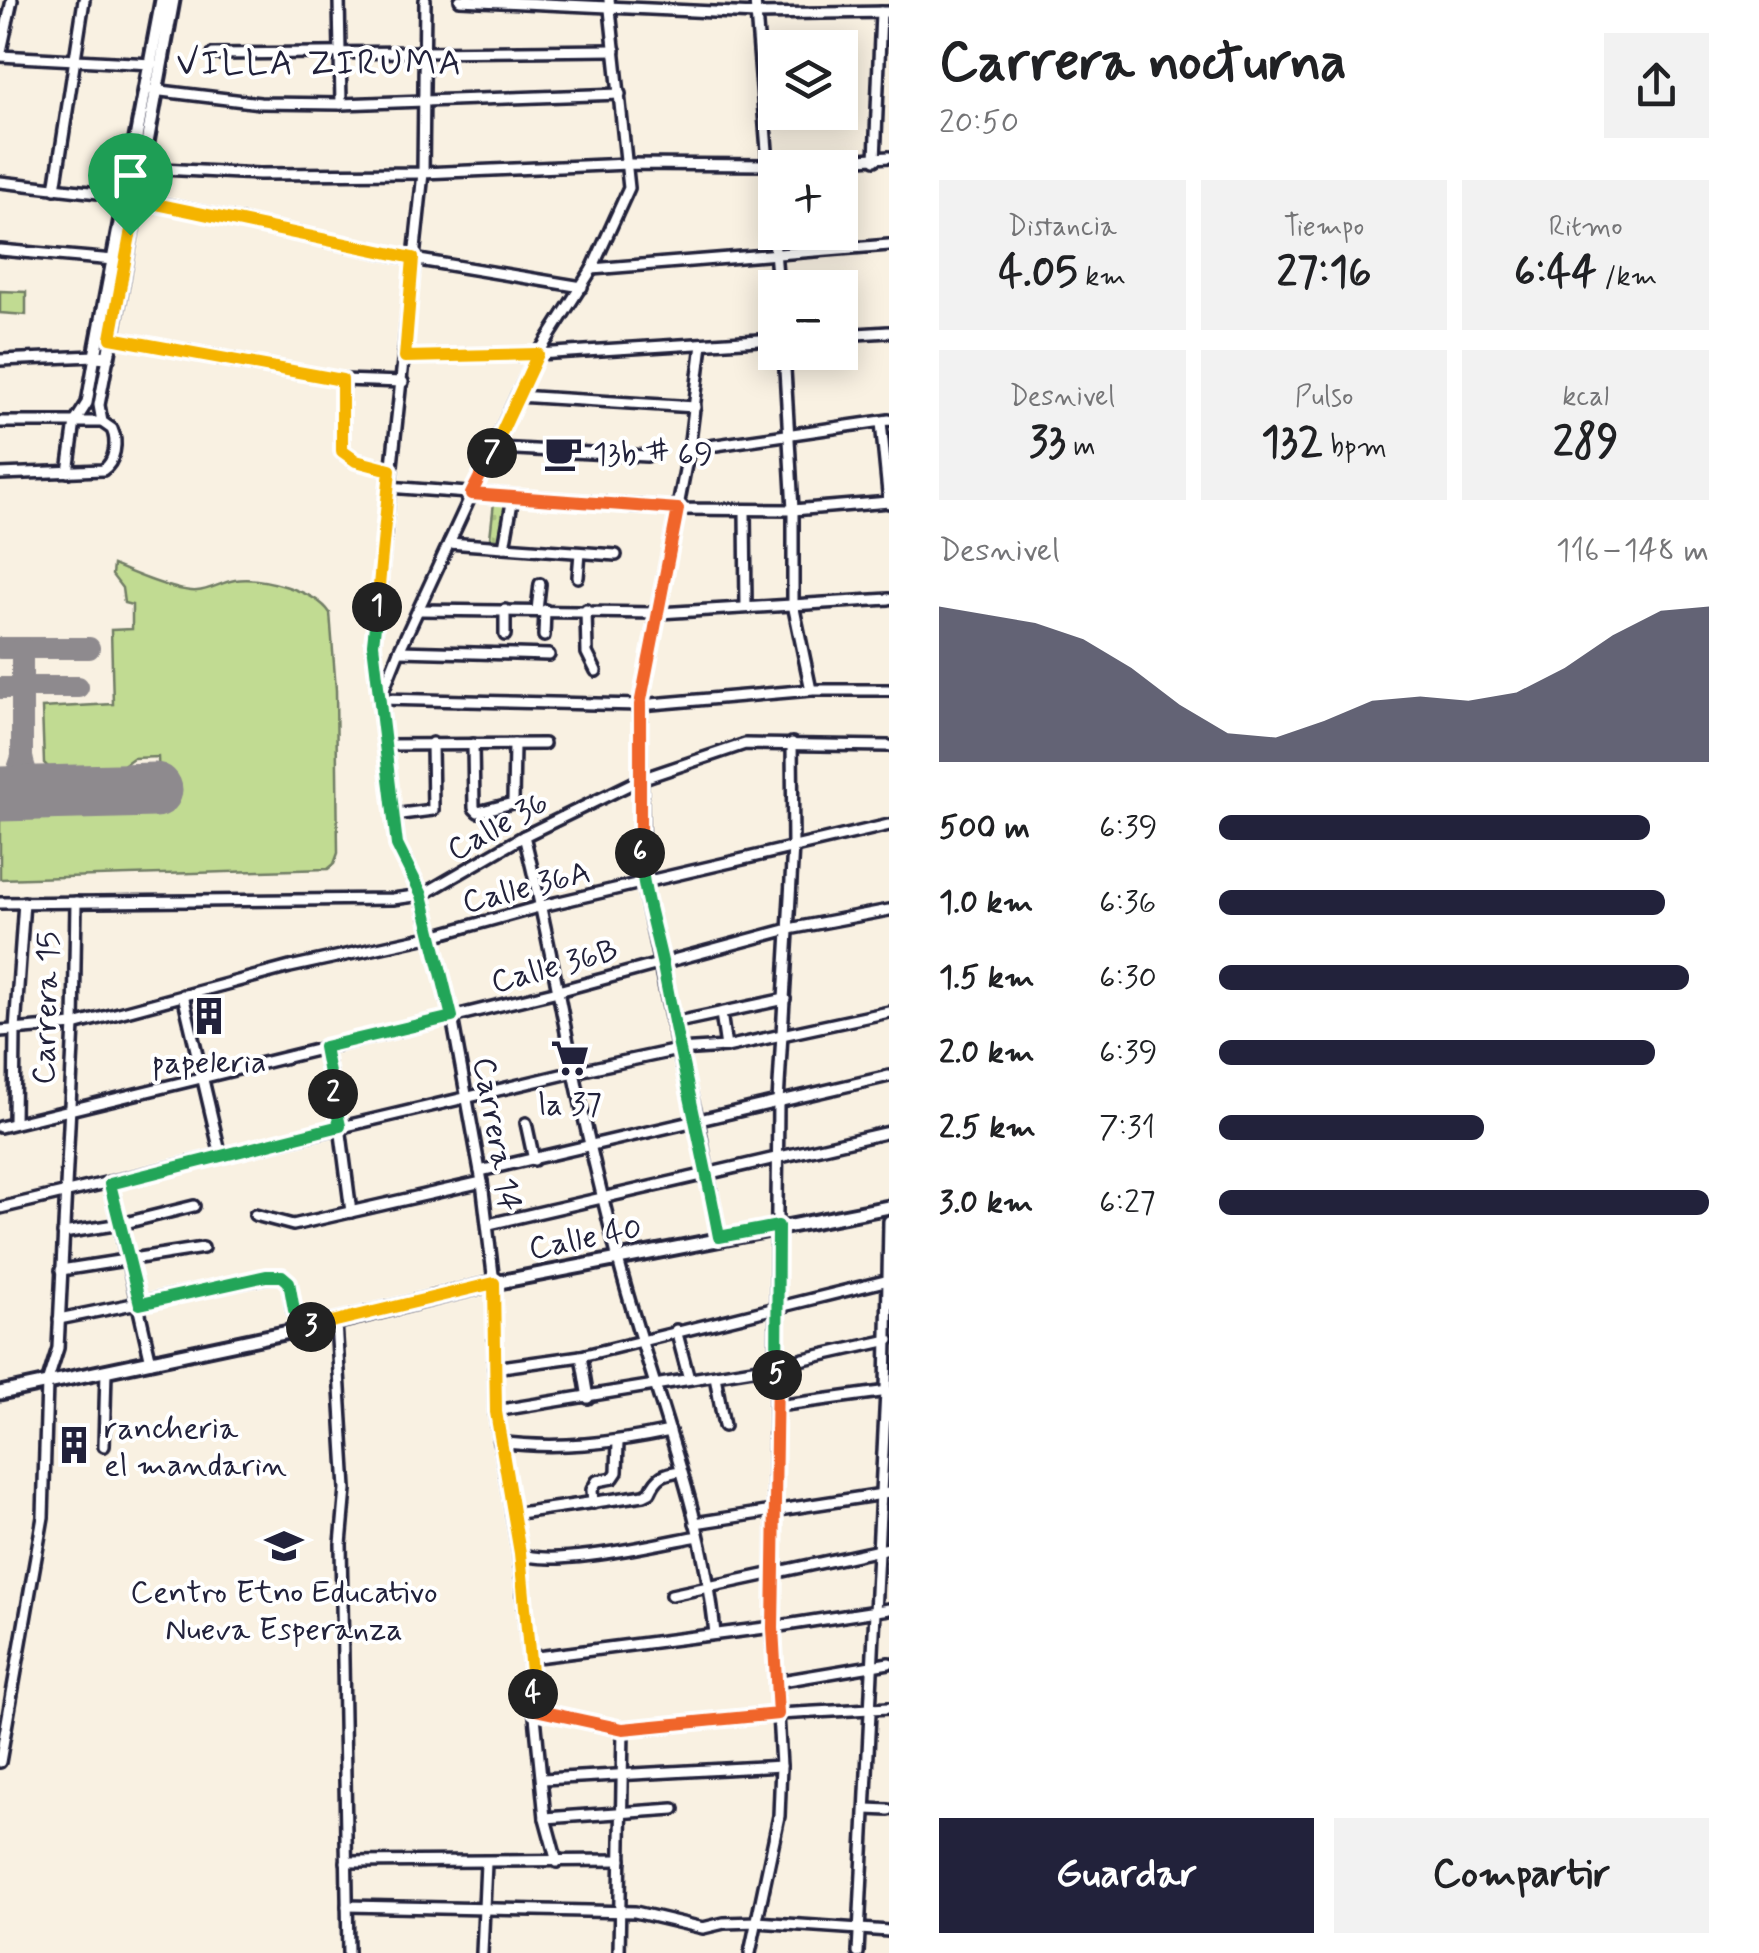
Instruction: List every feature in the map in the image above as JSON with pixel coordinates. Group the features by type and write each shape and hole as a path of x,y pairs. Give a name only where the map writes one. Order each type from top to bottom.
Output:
{"street":[{"path":"12,0 0,56 156,64"},
{"path":"54,188 84,0"},
{"path":"156,64 162,0"},
{"path":"102,422 99,405 105,337 156,64 173,0"},
{"path":"339,0 340,104"},
{"path":"425,0 423,173 373,644 380,699 640,705 811,690 889,690"},
{"path":"460,0 610,4 756,14 885,12 875,160"},
{"path":"755,0 768,150"},
{"path":"848,0 848,12"},
{"name":"Carrera 14","path":"557,1862 545,1818 520,1553 499,1442 494,1283 481,1177 433,936 422,895 397,845 380,699 517,396 538,354 592,269 629,188 610,4"},
{"path":"212,54 615,50"},
{"path":"151,90 260,104 620,94"},
{"path":"131,198 142,168 151,90"},
{"path":"858,161 889,157"},
{"path":"142,168 259,174 423,173 628,164 758,165"},
{"path":"0,182 131,198 413,258 582,287"},
{"path":"592,269 889,245"},
{"path":"0,250 120,260"},
{"path":"774,250 776,270"},
{"path":"858,334 889,332"},
{"path":"105,337 342,380 403,382"},
{"path":"405,357 538,354 758,340"},
{"path":"702,344 678,509 640,705 641,779 643,884 678,1050 698,1121 719,1237"},
{"path":"0,360 102,357"},
{"path":"68,472 75,422 102,357"},
{"path":"785,370 793,510 792,604 811,690"},
{"path":"342,380 342,451 356,461 390,470"},
{"path":"517,396 695,407"},
{"path":"388,487 678,509 793,510 889,503 885,421 688,448"},
{"path":"0,422 102,422 115,436 110,464 98,472 0,474"},
{"path":"495,448 647,456"},
{"path":"504,547 513,497"},
{"path":"744,511 746,607"},
{"path":"449,543 616,555"},
{"path":"578,576 580,552"},
{"path":"540,584 544,636"},
{"path":"420,610 659,612 889,599"},
{"path":"505,610 505,635"},
{"path":"586,610 587,653 596,671"},
{"path":"399,651 549,655"},
{"path":"394,815 433,810 432,743"},
{"path":"473,744 474,808 478,812 513,804 514,744"},
{"path":"386,745 544,744"},
{"name":"Calle 36","path":"0,903 393,899 422,895 524,836 641,779 745,744 889,746"},
{"path":"750,1953 778,1816 782,1766 773,1628 778,1102 790,929 792,744"},
{"name":"Calle 36A","path":"0,1031 74,1025 290,967 889,825"},
{"path":"524,836 603,1198 639,1340 670,1431 695,1523 710,1584 715,1634"},
{"path":"14,1123 15,1030 24,902"},
{"name":"Carrera 15","path":"0,1762 42,1517 47,1382 58,1348 76,902"},
{"name":"Calle 36B","path":"0,1126 558,991 790,929 889,910"},
{"path":"183,995 220,1156"},
{"path":"673,1023 785,999"},
{"path":"0,1208 574,1072 889,1012"},
{"path":"721,1013 726,1046"},
{"path":"324,1047 340,1126 351,1212"},
{"path":"255,1215 293,1225 534,1160 889,1076"},
{"path":"526,1123 534,1160"},
{"path":"488,1224 889,1132"},
{"path":"110,1184 151,1362"},
{"path":"63,1233 194,1206"},
{"name":"Calle 40","path":"0,1392 336,1322 494,1283 889,1207"},
{"path":"858,1953 869,1710 883,1549 889,1221"},
{"path":"61,1270 203,1248"},
{"path":"59,1320 266,1276 282,1276 289,1282 294,1310 312,1327"},
{"path":"494,1368 581,1356 888,1280"},
{"path":"336,1322 346,1488 341,1544 348,1953"},
{"path":"676,1330 689,1379"},
{"path":"496,1412 777,1366 889,1340"},
{"path":"581,1356 588,1398"},
{"path":"104,1446 106,1371"},
{"path":"715,1376 724,1426"},
{"path":"777,1406 888,1392"},
{"path":"499,1442 533,1446 618,1442 670,1431"},
{"path":"593,1503 592,1490 597,1481 613,1478 617,1472 618,1442"},
{"path":"512,1514 644,1495 664,1473 680,1470"},
{"path":"695,1523 884,1494"},
{"path":"520,1553 531,1559 598,1554 698,1536"},
{"path":"671,1595 883,1549"},
{"path":"521,1567 531,1559"},
{"path":"528,1658 773,1628 889,1609"},
{"path":"776,1682 889,1664"},
{"path":"535,1710 623,1729 889,1708"},
{"path":"619,1953 623,1729"},
{"path":"543,1778 782,1766"},
{"path":"545,1818 674,1809"},
{"path":"867,1809 889,1810"},
{"path":"346,1862 621,1860"},
{"path":"482,1953 486,1863"},
{"path":"347,1906 635,1912 703,1928 757,1922 889,1931"}],"green space":[{"path":"0,291 26,292 26,315 0,313"},
{"path":"494,502 509,505 504,540 490,538"},
{"path":"113,565 189,591 235,580 273,583 313,598 330,613 336,690 338,853 328,869 0,879 0,810 160,805 158,757 133,758 115,771 53,772 44,763 42,708 113,704 111,630 132,629 132,605 124,603 122,588 112,575"}],"taxiway":[{"path":"0,648 89,648"},
{"path":"0,790 16,775 22,757 22,648"},
{"path":"0,688 17,688 22,693 28,687 78,687"},
{"path":"22,757 32,781 57,791"}],"runway":[{"path":"0,794 155,790"}],"place":[{"name":"13b # 69","path":"563,453"},
{"name":"papeleria","path":"209,1016"},
{"name":"la 37","path":"570,1058"},
{"name":"rancheria el mandarin","path":"74,1445"},
{"name":"Centro Etno Educativo Nueva Esperanza","path":"284,1546"}],"district":[{"name":"VILLA ZIRUMA","path":"320,62"}],"route":[{"path":"137,200 413,258 405,357 538,354 471,494 678,509 640,705 640,856 719,1237 778,1226 773,1628 778,1714 623,1729 535,1710 520,1553 496,1412 494,1283 312,1327 294,1310 289,1282 282,1276 266,1276 140,1304 110,1184 340,1126 324,1047 452,1017 422,895 397,845 373,644 390,470 356,461 342,451 342,380 111,338 130,235 137,200"}]}
